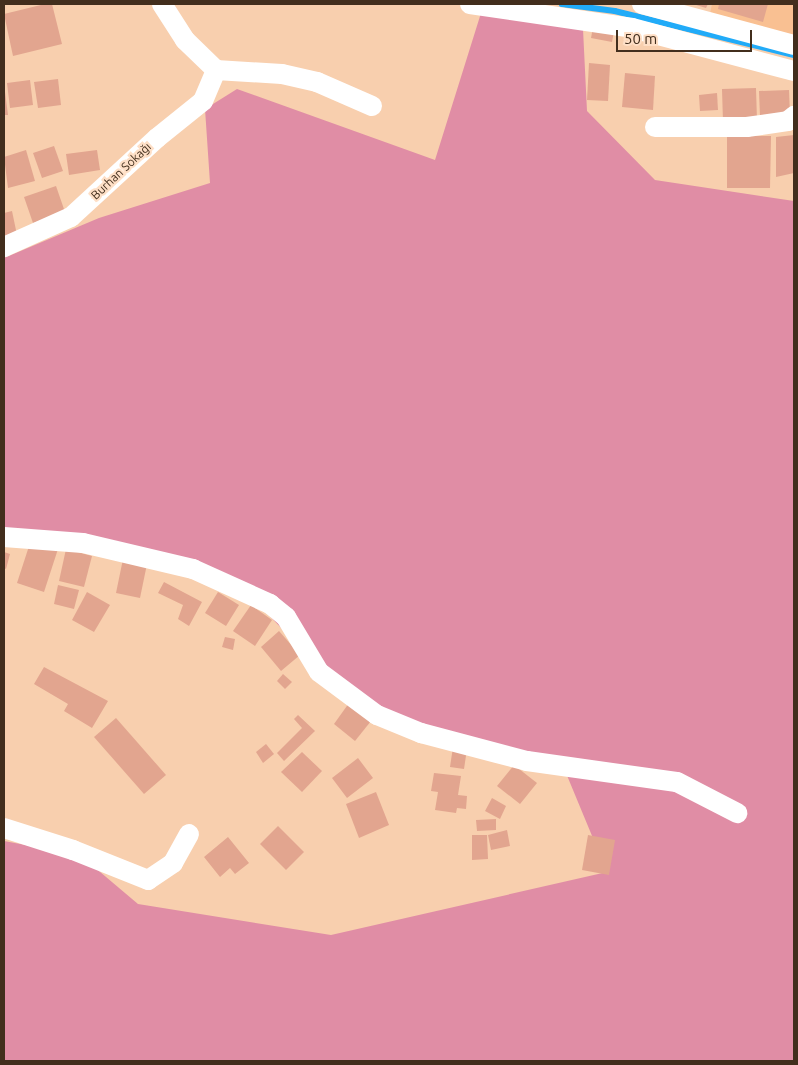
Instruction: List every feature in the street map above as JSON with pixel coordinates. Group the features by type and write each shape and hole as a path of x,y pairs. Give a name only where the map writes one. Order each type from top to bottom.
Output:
{"street":[{"path":"162,4 185,40 216,70 282,74 317,82 372,106"},
{"path":"470,4 505,6 632,28 794,71"},
{"path":"642,4 794,45"},
{"name":"Burhan Sokağı","path":"4,247 71,216 157,138 203,101 216,70"},
{"path":"655,128 747,126 788,121 794,116"},
{"path":"4,537 83,543 192,569 270,604 286,617 319,672 377,715 421,733 527,761 677,782 737,813"},
{"path":"4,828 148,880 173,864 189,834"}],"shaded area":[{"path":"712,4 794,4 794,36 710,14"},
{"path":"481,13 583,29 587,111 655,180 794,201 794,1061 4,1061 4,841 80,855 138,904 331,935 607,872 561,761 361,709 244,590 4,531 4,258 99,218 210,183 205,109 237,89 435,160"}],"building":[{"path":"52,4 62,44 13,56 4,14"},
{"path":"693,4 708,4 706,8"},
{"path":"719,4 768,4 763,22 718,9"},
{"path":"593,27 614,31 612,42 591,38"},
{"path":"589,63 610,65 608,101 587,100"},
{"path":"625,73 655,76 653,110 622,107"},
{"path":"58,79 61,105 38,108 34,82"},
{"path":"30,80 33,105 10,108 7,83"},
{"path":"4,84 8,115 4,115"},
{"path":"756,88 757,121 723,122 722,89"},
{"path":"789,90 790,115 760,116 759,91"},
{"path":"717,93 718,110 700,111 699,95"},
{"path":"794,135 794,173 776,177 776,137"},
{"path":"727,136 771,136 770,188 727,188"},
{"path":"54,146 63,171 42,178 33,153"},
{"path":"26,150 35,181 8,188 4,157"},
{"path":"97,150 100,170 69,175 66,154"},
{"path":"56,186 65,212 33,223 24,197"},
{"path":"12,211 17,235 4,238 4,213"},
{"path":"31,540 58,549 44,592 17,583"},
{"path":"66,549 92,556 84,587 59,581"},
{"path":"4,552 10,554 6,569 4,568"},
{"path":"123,559 147,564 140,598 116,593"},
{"path":"164,582 202,602 189,626 178,619 183,605 158,593"},
{"path":"58,585 79,590 74,609 54,604"},
{"path":"87,592 110,605 94,632 72,620"},
{"path":"218,592 239,605 226,626 205,613"},
{"path":"251,605 272,620 255,646 233,631"},
{"path":"279,631 300,655 281,671 261,647"},
{"path":"225,637 235,639 233,650 222,647"},
{"path":"44,667 108,701 92,728 64,711 68,704 34,684"},
{"path":"283,674 292,682 285,689 277,681"},
{"path":"349,703 371,721 355,741 334,724"},
{"path":"298,715 315,731 284,761 277,753 302,728 294,719"},
{"path":"116,718 166,775 144,794 94,737"},
{"path":"266,744 274,754 263,763 256,752"},
{"path":"453,747 467,749 464,769 450,767"},
{"path":"302,752 322,771 302,792 281,772"},
{"path":"358,758 373,778 347,798 332,778"},
{"path":"514,765 537,783 520,804 497,786"},
{"path":"434,773 461,776 458,795 467,796 466,809 457,808 456,813 435,810 438,792 431,791"},
{"path":"376,792 389,825 359,838 346,804"},
{"path":"492,798 506,806 500,819 485,811"},
{"path":"496,819 496,830 477,831 476,820"},
{"path":"278,826 304,852 286,870 260,844"},
{"path":"507,830 510,846 491,850 488,835"},
{"path":"472,835 487,835 488,859 472,860"},
{"path":"588,835 615,840 609,875 582,870"},
{"path":"228,837 249,863 235,874 230,868 220,877 204,857"}],"waterway":[{"path":"562,4 615,11 794,55"}]}
